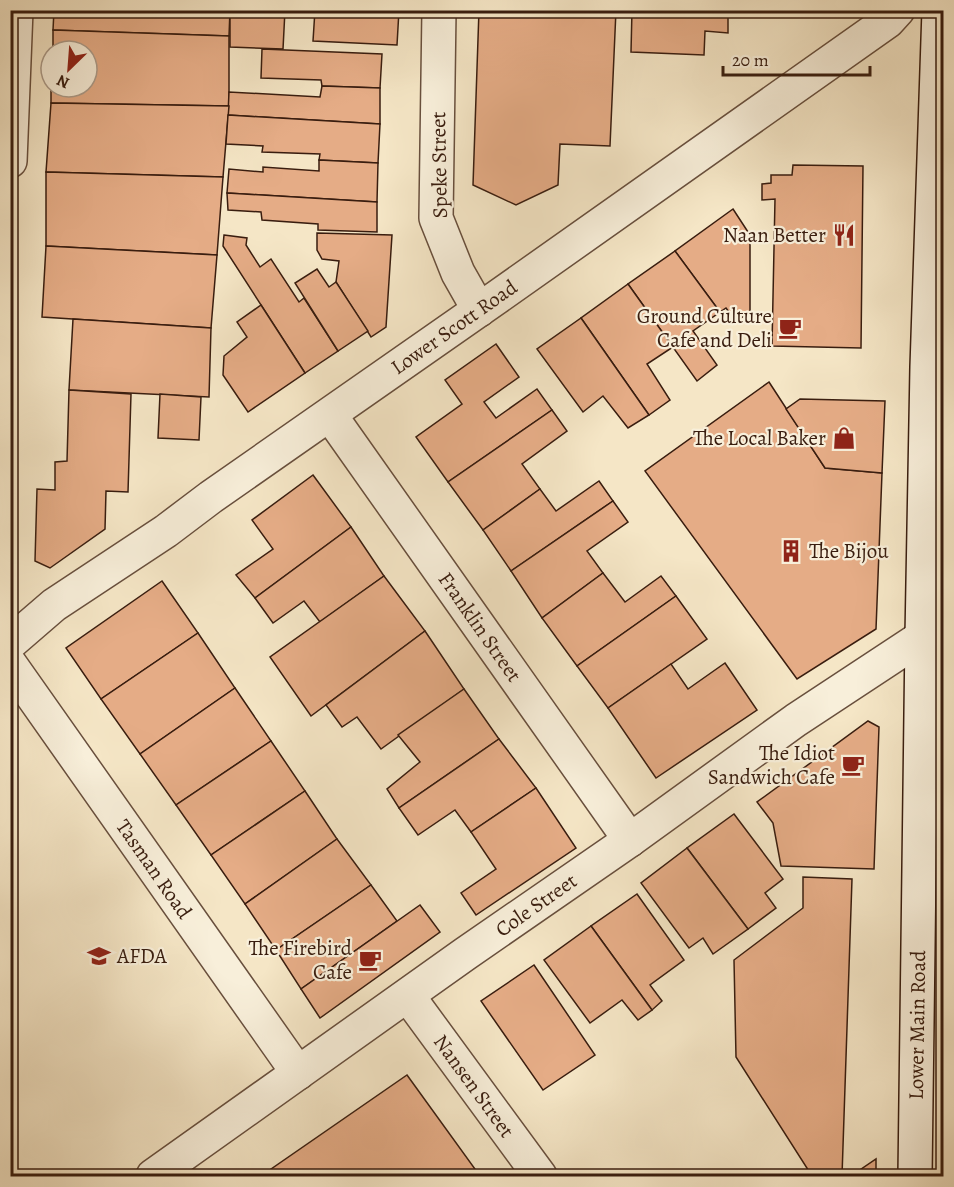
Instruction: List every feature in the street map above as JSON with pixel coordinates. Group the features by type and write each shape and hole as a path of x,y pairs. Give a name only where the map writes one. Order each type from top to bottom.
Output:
{"street":[{"path":"10,161 16,10"},
{"name":"Speke Street","path":"439,10 436,218 458,273 479,310"},
{"name":"Lower Scott Road","path":"10,643 54,605 166,531 211,497 888,21 898,10"},
{"name":"Lower Main Road","path":"915,1176 927,367 939,10"},
{"name":"Franklin Street","path":"330,415 630,840"},
{"name":"Cole Street","path":"153,1176 630,840 796,720 922,637"},
{"name":"Tasman Road","path":"10,664 298,1073"},
{"name":"Nansen Street","path":"408,996 540,1176"}],"building":[{"path":"54,10 230,10 229,36 53,30"},
{"path":"230,10 285,10 283,49 230,47"},
{"path":"315,10 399,10 397,45 313,41"},
{"path":"479,10 616,10 610,146 560,144 558,185 516,205 473,185"},
{"path":"632,10 728,10 728,33 705,31 704,55 631,52"},
{"path":"53,30 229,36 229,106 51,103 51,99 99,99 99,39 53,39"},
{"path":"262,49 382,54 380,88 322,86 321,80 261,78"},
{"path":"322,86 380,88 380,124 228,115 229,92 320,97"},
{"path":"51,103 229,106 223,177 46,172"},
{"path":"228,115 380,124 378,163 319,160 320,154 262,152 263,146 226,144"},
{"path":"319,160 378,163 377,202 227,193 229,169 263,172 263,167 319,171"},
{"path":"793,165 863,166 861,348 772,346 775,199 762,200 762,184 771,183 771,175 792,175"},
{"path":"46,172 223,177 217,255 46,246"},
{"path":"227,193 377,202 377,232 318,230 318,224 262,220 261,212 228,210"},
{"path":"733,209 750,235 750,312 736,321 726,308 720,312 675,251"},
{"path":"317,233 392,235 386,327 371,337 336,282 339,261 322,259 317,250"},
{"path":"224,235 247,238 246,245 260,267 271,259 299,302 304,298 338,351 305,373 223,246"},
{"path":"46,246 217,255 211,328 42,317"},
{"path":"675,251 720,312 693,331 717,365 697,381 628,284"},
{"path":"317,269 329,287 336,282 368,331 338,351 295,283"},
{"path":"628,284 673,347 647,364 670,400 649,415 581,318"},
{"path":"261,305 305,373 248,412 223,375 224,356 247,337 237,322"},
{"path":"581,318 649,415 628,428 603,396 583,412 537,349"},
{"path":"73,319 211,328 209,397 69,390"},
{"path":"496,344 519,377 484,402 496,418 537,389 552,410 448,482 416,437 462,404 445,380"},
{"name":"The Bijou","path":"769,382 825,468 882,473 876,629 797,679 645,471"},
{"path":"69,390 131,394 128,492 106,491 105,529 50,568 35,561 37,489 55,490 55,462 67,461"},
{"path":"160,394 201,397 199,440 158,438"},
{"name":"The Local Baker","path":"800,399 885,401 882,473 825,468 786,409"},
{"path":"552,410 567,431 522,464 540,489 483,530 448,482"},
{"path":"313,475 351,527 255,598 236,575 273,549 252,520"},
{"path":"599,481 613,501 511,571 483,530 540,489 556,511"},
{"path":"613,501 628,522 587,551 603,573 542,618 511,571"},
{"path":"351,527 384,576 320,622 304,601 273,623 255,598"},
{"path":"603,573 625,602 661,576 676,596 577,666 542,618"},
{"path":"384,576 425,631 311,716 270,657"},
{"path":"162,581 198,633 101,699 66,648"},
{"path":"676,596 707,639 608,708 577,666"},
{"path":"425,631 464,689 381,749 357,717 342,727 326,705"},
{"path":"198,633 235,688 140,754 101,699"},
{"path":"725,663 757,710 656,778 608,708 671,664 688,689"},
{"path":"235,688 271,741 176,805 140,754"},
{"path":"464,689 499,739 399,808 387,789 420,762 398,735"},
{"path":"868,721 879,727 874,869 781,866 773,823 757,802"},
{"path":"499,739 536,788 471,832 455,810 418,835 399,808"},
{"path":"271,741 305,791 211,855 176,805"},
{"path":"536,788 576,848 476,915 461,893 496,869 471,832"},
{"path":"305,791 337,839 245,904 211,855"},
{"path":"734,814 783,879 765,893 776,908 748,929 687,848"},
{"path":"337,839 371,885 276,950 245,904"},
{"path":"687,848 748,929 713,954 703,938 689,948 641,883"},
{"path":"803,877 852,879 842,1176 812,1176 736,1057 734,960 803,908"},
{"path":"371,885 397,921 301,989 276,950"},
{"path":"637,894 684,960 650,985 662,1001 652,1010 591,926"},
{"name":"The Firebird Cafe","path":"420,905 440,932 320,1018 301,989"},
{"path":"591,926 652,1010 638,1020 622,1000 590,1023 544,960"},
{"path":"534,965 595,1055 543,1090 481,1001"},
{"path":"407,1075 475,1169 465,1176 261,1176"},
{"path":"876,1159 876,1176 851,1176"}],"place":[{"name":"Naan Better","path":"844,235"},
{"name":"Ground Culture Cafe and Deli","path":"790,328"},
{"name":"The Local Baker","path":"844,438"},
{"name":"The Bijou","path":"791,551"},
{"name":"The Idiot Sandwich Cafe","path":"853,765"},
{"name":"AFDA","path":"99,956"},
{"name":"The Firebird Cafe","path":"370,960"}]}
